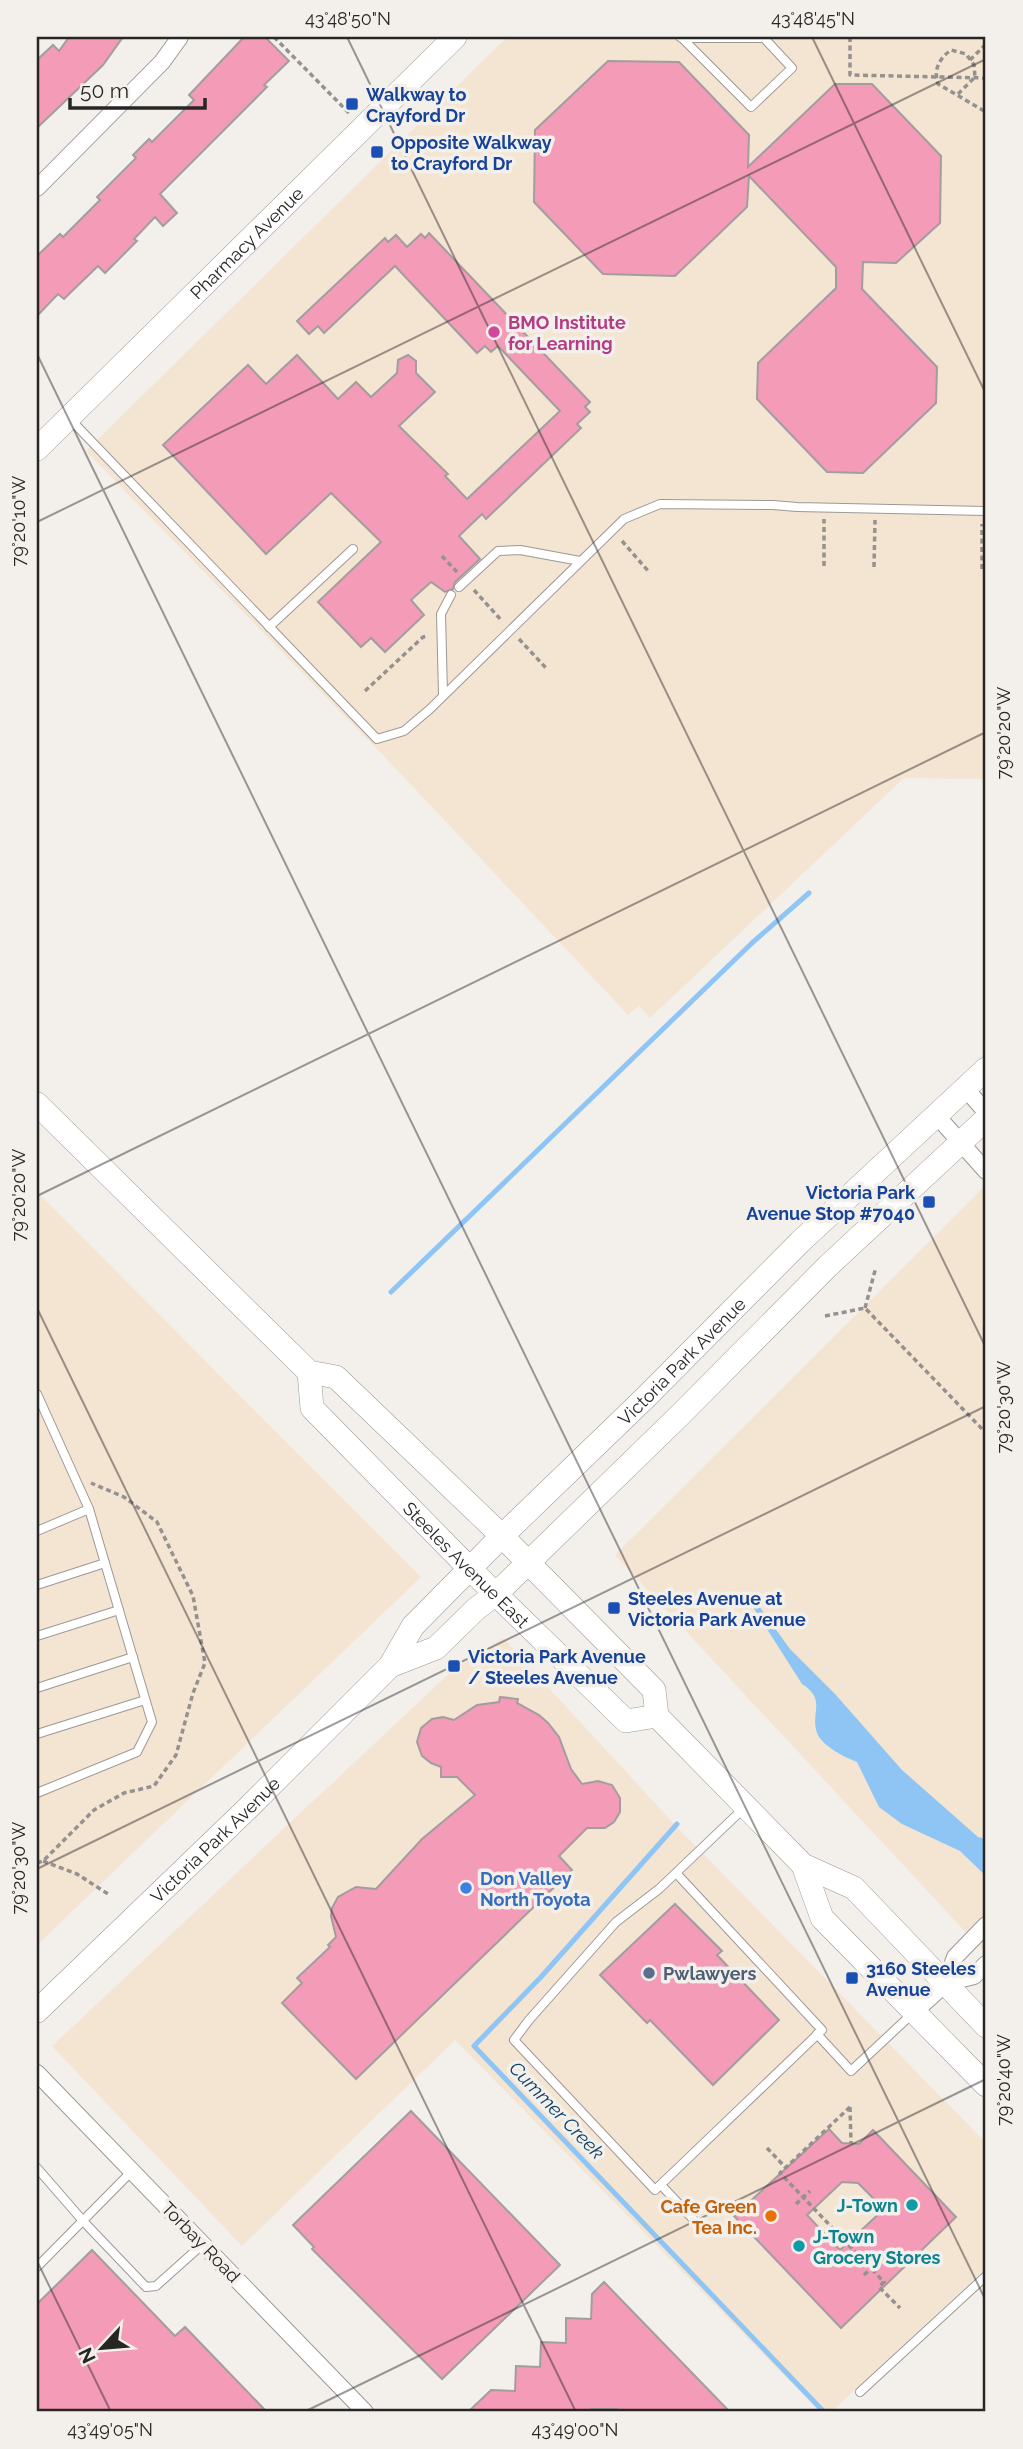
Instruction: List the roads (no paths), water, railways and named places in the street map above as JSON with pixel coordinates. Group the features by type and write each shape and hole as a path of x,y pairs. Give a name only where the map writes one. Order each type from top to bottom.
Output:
{"main road":[{"name":"Pharmacy Avenue","path":"37,449 455,37"},
{"name":"Victoria Park Avenue","path":"37,2011 248,1808 390,1666 413,1626 502,1536 646,1397 800,1242 986,1069"},
{"path":"37,1104 309,1372 336,1377 530,1563 654,1690 657,1716 803,1865 854,1888 986,2026"},
{"name":"Victoria Park Avenue","path":"390,1666 436,1648 530,1563 828,1266 986,1119"},
{"name":"Steeles Avenue East","path":"309,1372 312,1408 470,1569 626,1721 657,1716"},
{"path":"803,1865 822,1918 986,2085"}],"street":[{"path":"37,188 162,62 180,37"},
{"path":"965,1088 986,1112"},
{"path":"937,1116 986,1171"},
{"path":"915,2012 946,1983 955,1957 986,1925"},
{"path":"946,1983 974,1976 986,1964"},
{"name":"Torbay Road","path":"37,2073 365,2412"}],"lane":[{"path":"681,38 764,38 792,68 751,107 681,38"},
{"path":"69,418 377,739 404,731 430,709 624,519 660,505 986,511"},
{"path":"269,627 353,549"},
{"path":"462,583 498,551 520,550 580,561"},
{"path":"443,694 441,614 451,596"},
{"path":"37,1394 89,1509 152,1722 137,1752 37,1793"},
{"path":"37,1531 89,1509"},
{"path":"37,1585 105,1563"},
{"path":"37,1636 119,1610"},
{"path":"37,1688 133,1657"},
{"path":"37,1734 145,1700"},
{"path":"676,1873 822,2029 655,2190 514,2040 616,1922 676,1873 746,1806"},
{"path":"817,2034 851,2071 915,2012"},
{"path":"37,2168 83,2222 146,2287 156,2286 203,2244"},
{"path":"37,2267 132,2171"},
{"path":"661,2185 693,2219"},
{"path":"860,2392 986,2276"}],"water":[{"path":"756,1602 790,1649 835,1694 902,1770 978,1837 986,1839 986,1876 960,1851 902,1824 879,1807 857,1762 834,1750 820,1738 815,1726 814,1695 802,1684 751,1604"}],"waterway":[{"path":"391,1292 752,943 809,893"},
{"name":"Cummer Creek","path":"677,1824 541,1977 474,2046 824,2412"}],"place":[{"name":"Walkway to Crayford Dr","path":"352,104"},
{"name":"Opposite Walkway to Crayford Dr","path":"377,152"},
{"name":"BMO Institute for Learning","path":"494,332"},
{"name":"Victoria Park Avenue Stop #7040","path":"929,1202"},
{"name":"Steeles Avenue at Victoria Park Avenue","path":"614,1608"},
{"name":"Victoria Park Avenue / Steeles Avenue","path":"454,1666"},
{"name":"Don Valley North Toyota","path":"466,1888"},
{"name":"Pwlawyers","path":"649,1973"},
{"name":"3160 Steeles Avenue","path":"852,1978"},
{"name":"J-Town","path":"912,2205"},
{"name":"Cafe Green Tea Inc.","path":"771,2216"},
{"name":"J-Town Grocery Stores","path":"799,2246"}]}
